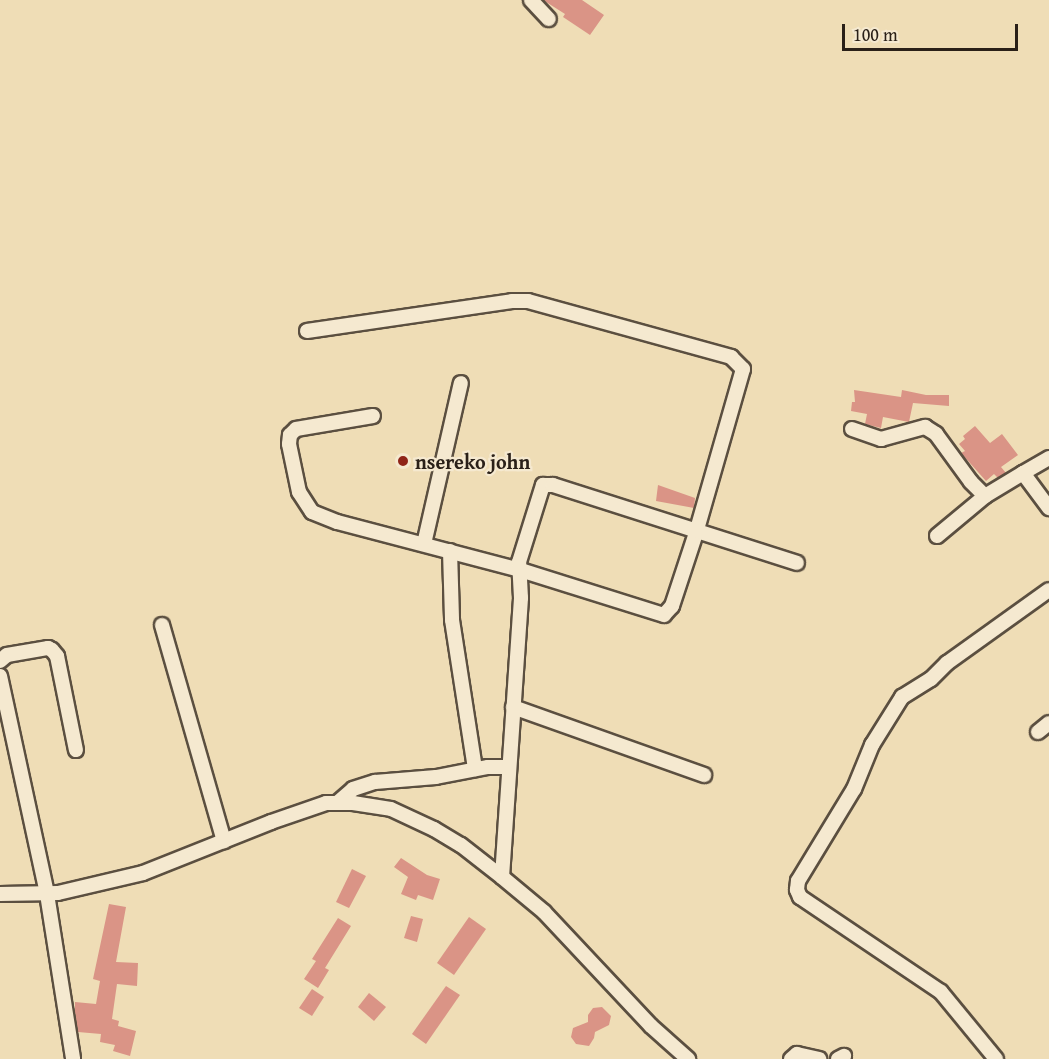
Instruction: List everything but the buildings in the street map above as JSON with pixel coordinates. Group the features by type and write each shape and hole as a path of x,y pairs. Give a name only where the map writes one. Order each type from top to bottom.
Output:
{"street":[{"path":"531,0 549,19"},
{"path":"307,331 512,301 528,301 737,360 742,369 742,376 696,532 672,606 664,615 520,570 323,518 312,512 299,492 289,444 292,432 373,416"},
{"path":"424,544 461,383"},
{"path":"852,429 881,439 925,427 936,434 971,482 985,496"},
{"path":"937,536 985,496 1049,458"},
{"path":"1023,473 1049,508"},
{"path":"502,877 521,598 521,553 543,485 553,485 797,564"},
{"path":"450,551 452,620 475,769"},
{"path":"996,1059 941,992 800,897 797,890 798,881 854,789 872,745 902,697 931,679 947,663 1049,590"},
{"path":"162,625 224,841"},
{"path":"0,661 7,654 48,648 52,650 57,657 76,750"},
{"path":"0,676 47,894 73,1059"},
{"path":"513,707 704,775"},
{"path":"337,803 346,793 363,785 436,777 475,769 509,767"},
{"path":"0,894 47,894 94,886 143,873 317,805 337,803 391,809 411,817 461,845 544,912 651,1026 688,1059"},
{"path":"791,1059 797,1054 819,1059"}],"place":[{"name":"nsereko john","path":"403,461"}]}
